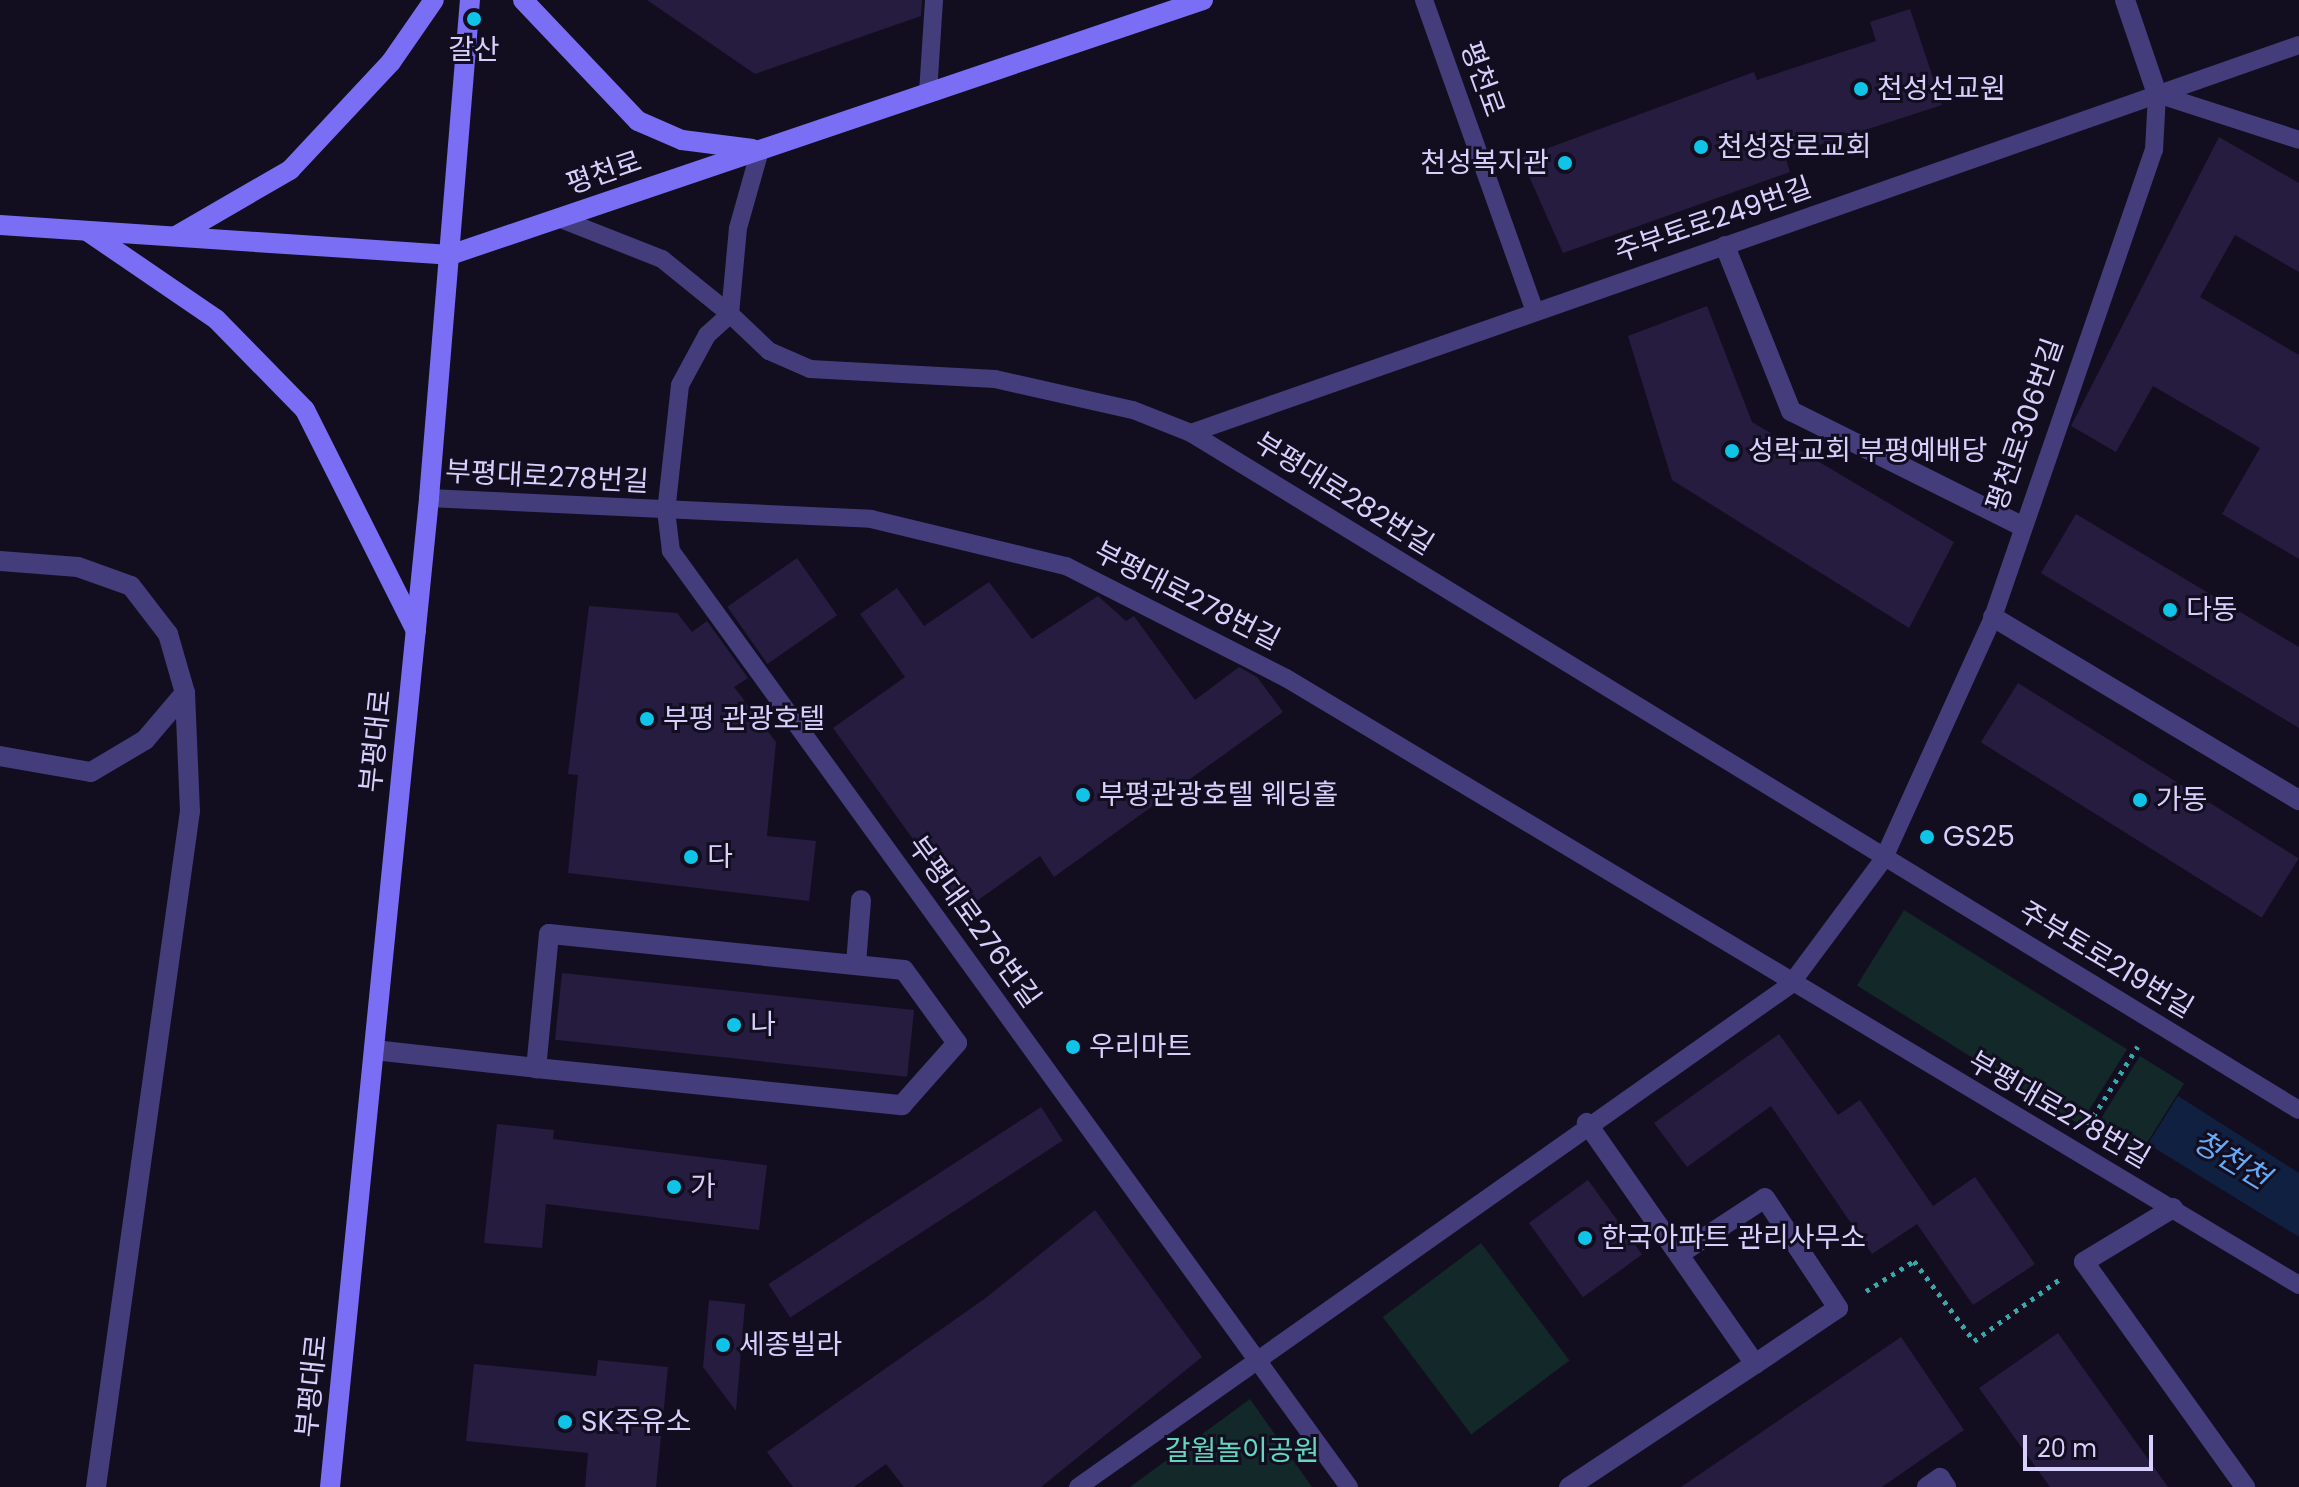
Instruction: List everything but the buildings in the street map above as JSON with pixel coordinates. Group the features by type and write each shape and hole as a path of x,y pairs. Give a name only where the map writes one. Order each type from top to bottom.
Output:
{"main road":[{"path":"175,236 290,170 391,62 434,0"},
{"name":"부평대로","path":"330,1487 429,498 470,0"},
{"path":"523,0 638,121 682,140 760,150"},
{"name":"평천로","path":"0,225 450,255 1203,0"},
{"path":"87,231 216,319 305,410 416,631"}],"street":[{"name":"평천로306번길","path":"2125,0 2157,94"},
{"path":"1725,246 1791,411 2020,525"},
{"path":"0,561 78,567 131,586 168,634 185,693 190,811 96,1487"},
{"path":"1993,617 2299,800"},
{"path":"0,756 91,772 145,740 185,693"},
{"path":"856,964 861,900"},
{"path":"374,1050 536,1068 902,1105 957,1043 904,970 549,934 536,1068"},
{"path":"1587,1123 1681,1253 1755,1364"},
{"path":"1569,1487 1838,1308 1765,1198 1681,1253"},
{"path":"2173,1208 2084,1262 2245,1487"},
{"path":"1927,1487 1940,1478 1946,1487"}],"lane":[{"path":"928,93 934,0"},
{"name":"평천로","path":"1424,0 1535,312"},
{"name":"주부토로249번길","path":"1191,433 2299,45"},
{"path":"2157,94 2299,140"},
{"name":"평천로306번길","path":"1790,985 1883,860 1993,617 2020,525 2154,150 2157,94"},
{"path":"730,314 738,228 760,150"},
{"name":"부평대로282번길","path":"558,218 662,259 730,314 769,351 810,369 995,379 1133,410 1191,433 1883,860"},
{"name":"부평대로276번길","path":"730,314 707,335 680,385 666,512 671,551 1349,1487"},
{"name":"부평대로278번길","path":"429,498 666,512 871,519 1066,566 1286,678 1790,985 2299,1285"},
{"name":"주부토로219번길","path":"1883,860 2299,1110"},
{"path":"1078,1487 1527,1165 1790,985"}],"path":[{"path":"2072,1149 2154,1022"},
{"path":"1838,1308 1914,1261 1974,1341 2084,1262"}],"green space":[{"path":"1904,910 2127,1049 2080,1125 1857,985"},
{"path":"2140,1056 2184,1084 2138,1157 2094,1130"},
{"path":"1481,1243 1569,1360 1471,1434 1383,1317"},
{"name":"갈월놀이공원","path":"1250,1399 1312,1487 1130,1487"}],"water":[{"name":"청천천","path":"2178,1096 2299,1173 2299,1237 2148,1144"}],"place":[{"name":"갈산","path":"474,19"},
{"name":"천성선교원","path":"1861,89"},
{"name":"천성장로교회","path":"1701,147"},
{"name":"천성복지관","path":"1565,163"},
{"name":"성락교회 부평예배당","path":"1732,451"},
{"name":"다동","path":"2170,610"},
{"name":"부평 관광호텔","path":"647,719"},
{"name":"부평관광호텔 웨딩홀","path":"1083,795"},
{"name":"가동","path":"2140,800"},
{"name":"GS25","path":"1927,837"},
{"name":"다","path":"691,857"},
{"name":"나","path":"734,1025"},
{"name":"우리마트","path":"1073,1047"},
{"name":"가","path":"674,1187"},
{"name":"한국아파트 관리사무소","path":"1585,1238"},
{"name":"세종빌라","path":"723,1345"},
{"name":"SK주유소","path":"565,1422"}]}
